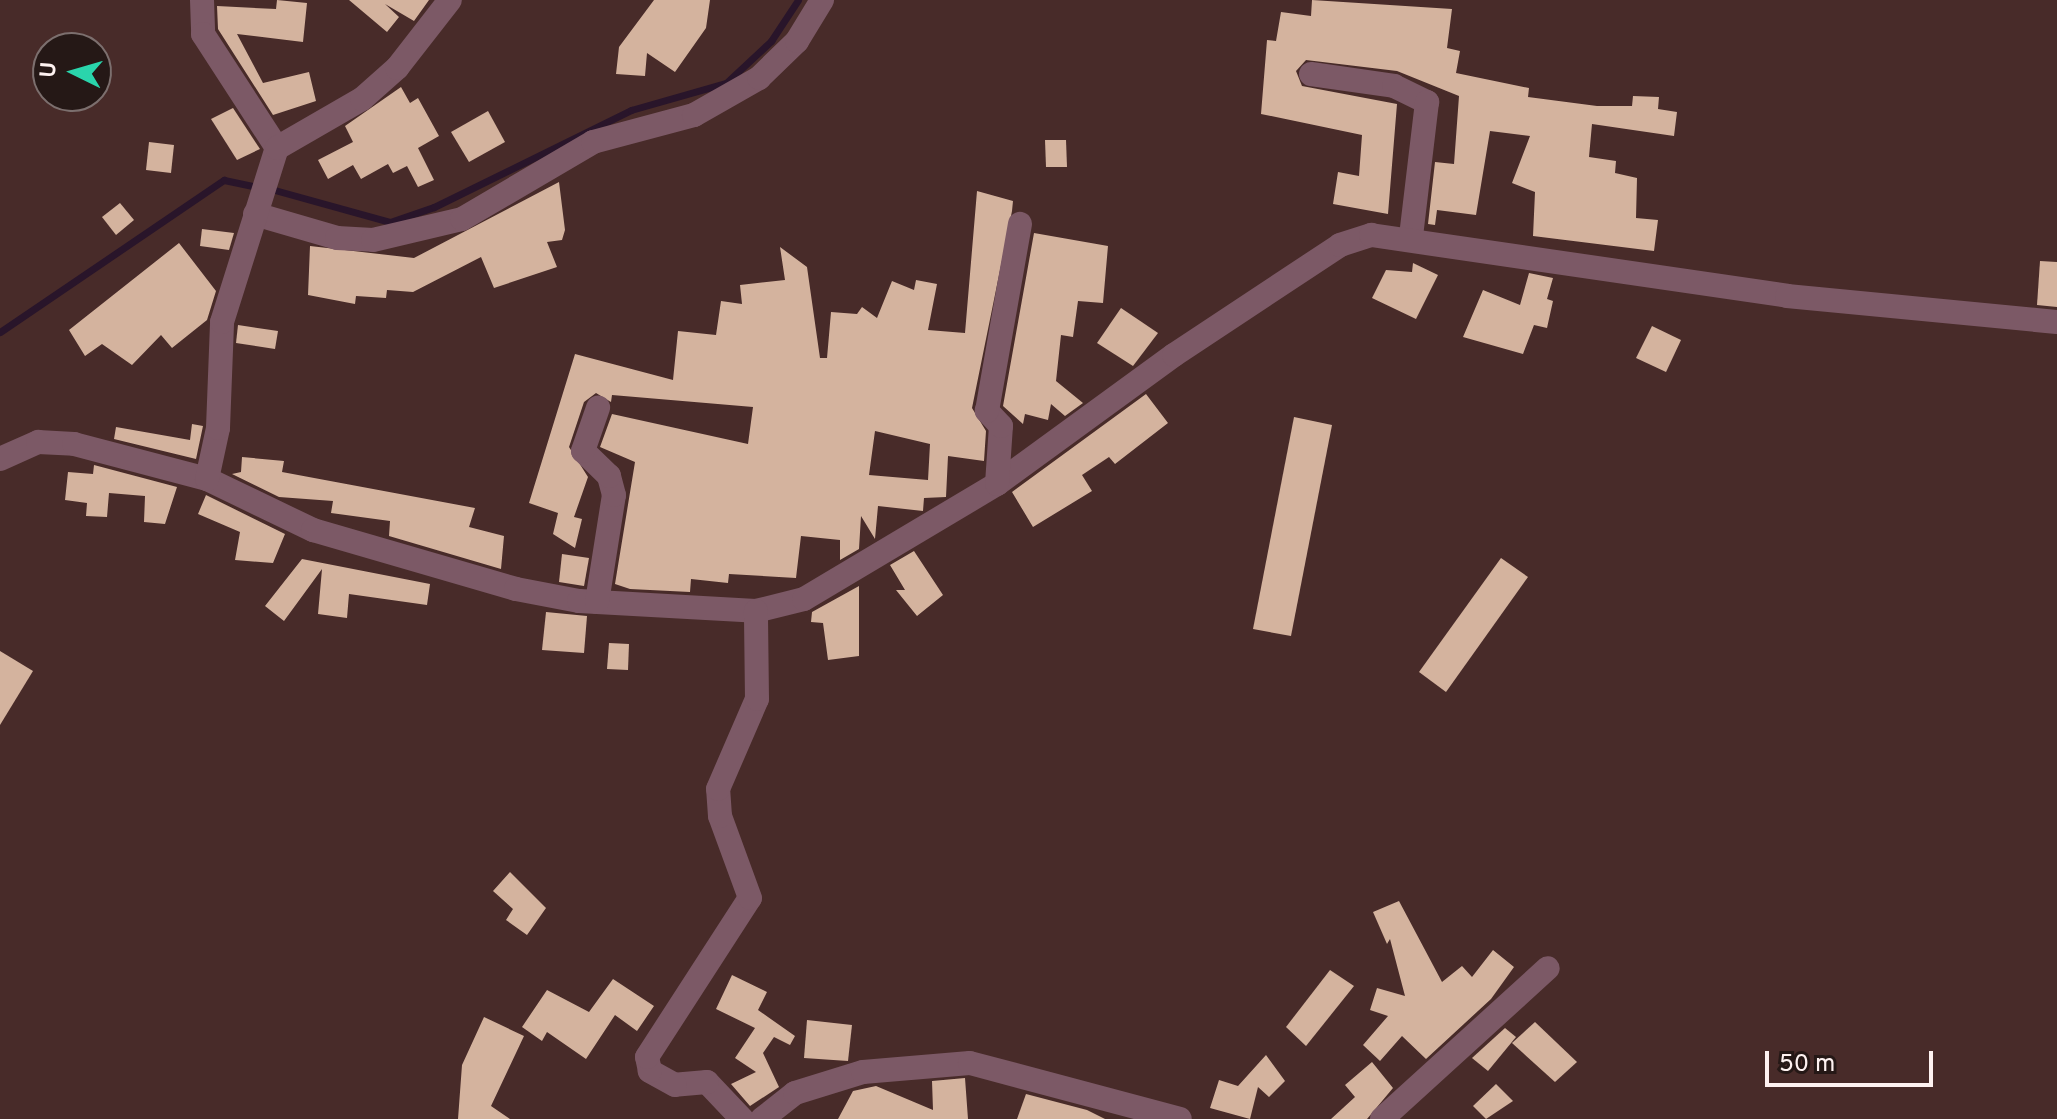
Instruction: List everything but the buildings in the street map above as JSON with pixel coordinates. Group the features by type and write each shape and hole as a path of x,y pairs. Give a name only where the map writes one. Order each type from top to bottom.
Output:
{"street":[{"path":"202,0 203,34 276,153"},
{"path":"207,479 218,428 220,335 256,209 276,153 362,99 450,0"},
{"path":"256,209 364,240 462,219 593,142 694,115 759,78 797,41 822,0"},
{"path":"1311,74 1394,86 1427,102 1411,236"},
{"path":"997,484 1001,426 987,411 1020,224"},
{"path":"0,459 38,442 74,444 207,479 313,530 516,589 597,602 756,611 804,599 997,484 1340,245 1371,235 1411,236 1787,296 2057,322"},
{"path":"597,602 614,495 609,476 583,451 598,408"},
{"path":"742,1119 707,1082 675,1085 650,1071 647,1057 750,898 720,816 718,789 757,699 756,611"},
{"path":"1382,1119 1548,968"},
{"path":"762,1119 795,1093 863,1072 970,1063 1180,1119"}],"waterway":[{"path":"271,189 390,222 434,207 631,110 726,83 771,41 798,0"},
{"path":"0,332 224,180 258,187"}]}
